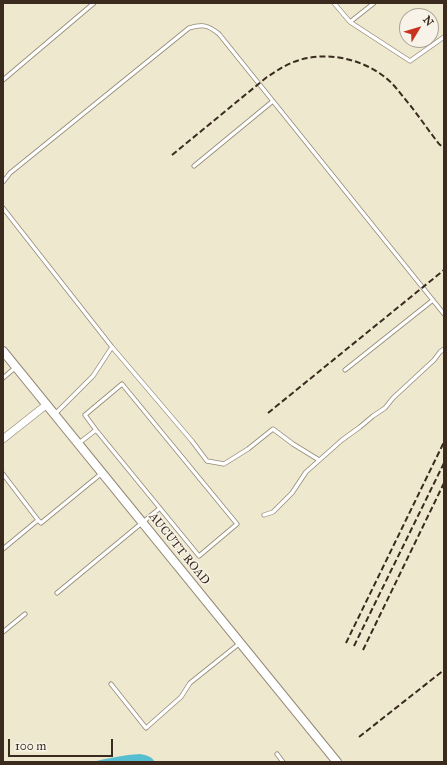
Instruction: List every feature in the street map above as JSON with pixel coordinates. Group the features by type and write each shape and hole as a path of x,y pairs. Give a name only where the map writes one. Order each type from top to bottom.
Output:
{"street":[{"name":"AUCUTT ROAD","path":"3,351 337,762"},
{"path":"3,440 46,405"}],"lane":[{"path":"3,80 94,3"},
{"path":"334,3 350,22 410,61 444,37"},
{"path":"350,22 374,3"},
{"path":"3,182 10,173 189,28 198,25 206,25 219,34 444,314"},
{"path":"194,166 273,101"},
{"path":"3,208 112,347 192,441 207,461 224,464 248,449 273,429 293,444 319,460"},
{"path":"345,370 432,300"},
{"path":"54,414 93,376 112,347"},
{"path":"264,515 273,512 292,493 306,472 373,416 385,408 393,398 444,349"},
{"path":"3,378 16,367"},
{"path":"122,384 237,524 199,556 96,430 85,415 122,384"},
{"path":"78,444 96,430"},
{"path":"3,474 41,523 102,473"},
{"path":"57,593 160,508"},
{"path":"3,549 38,520"},
{"path":"3,632 25,614"},
{"path":"112,684 146,728 181,697 190,683 240,643"},
{"path":"277,754 283,762"}],"water":[{"path":"140,754 150,757 155,762 92,762 128,755"}],"railway":[{"path":"172,155 276,71 291,63 303,59 328,56 365,65 386,78 410,105 439,144 444,148"},
{"path":"268,413 444,270"},
{"path":"346,643 444,442"},
{"path":"354,646 444,463"},
{"path":"363,650 444,483"},
{"path":"359,737 444,670"}]}
